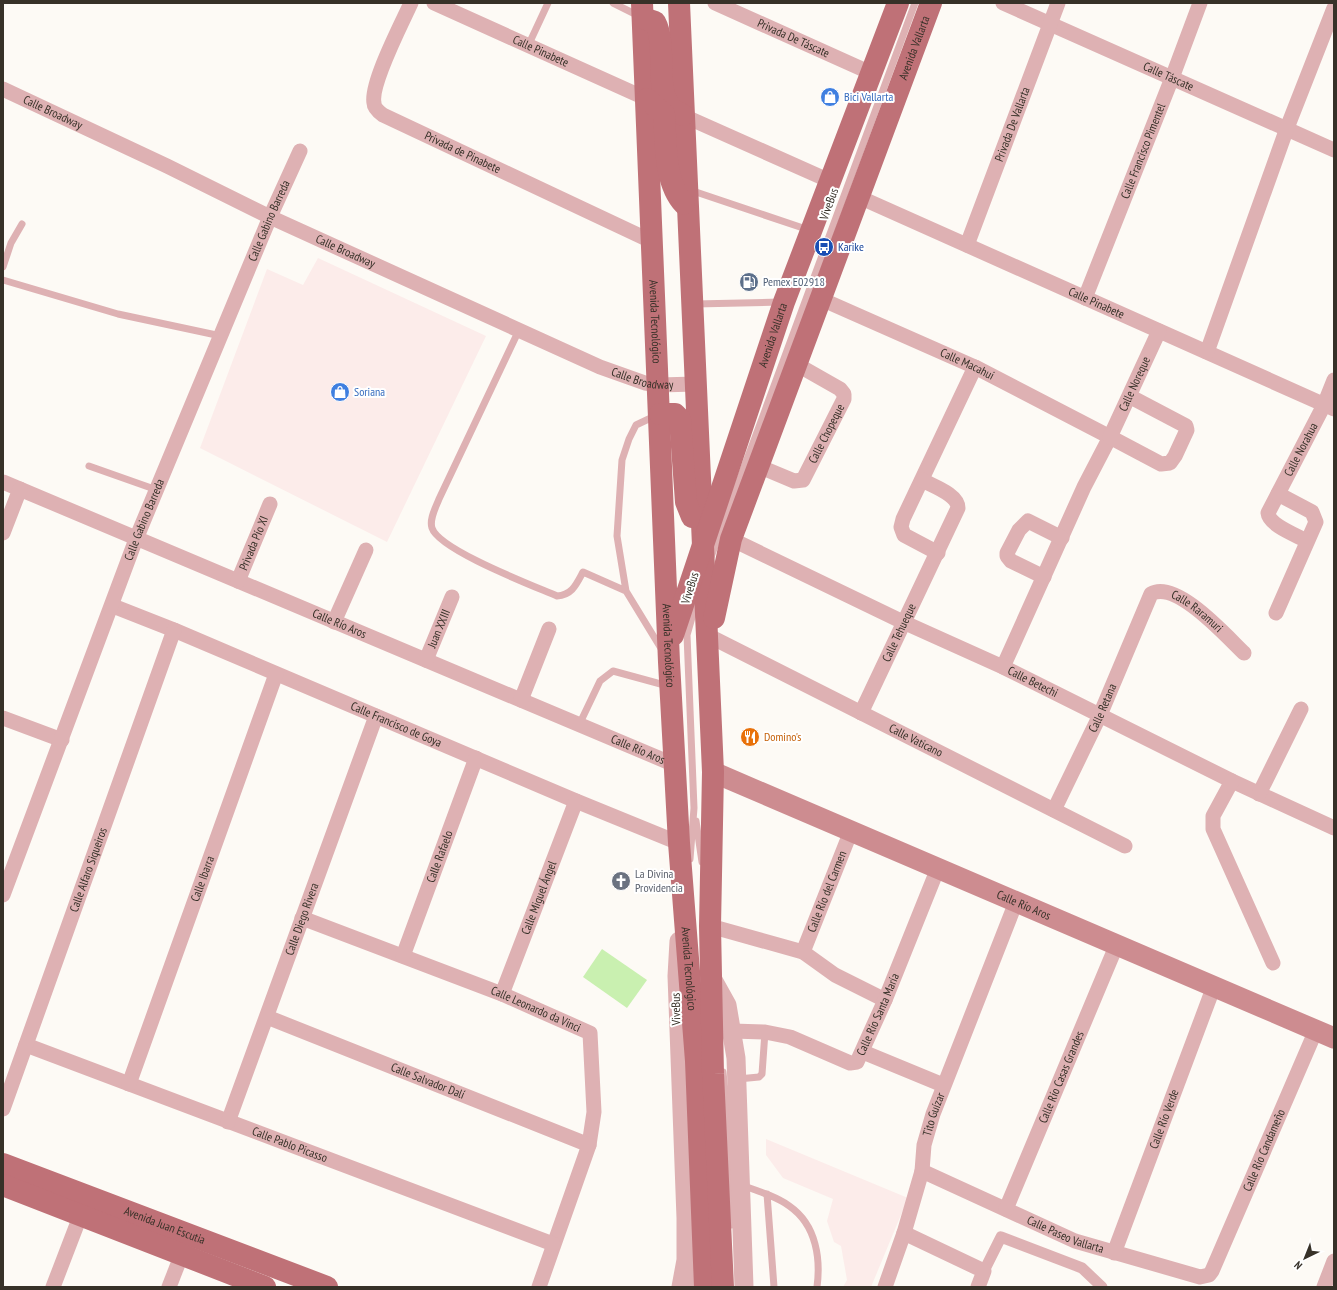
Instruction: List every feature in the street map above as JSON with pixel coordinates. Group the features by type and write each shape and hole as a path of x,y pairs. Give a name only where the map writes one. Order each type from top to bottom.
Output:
{"main road":[{"name":"Avenida Tecnológico","path":"679,3 713,772 710,926 718,1067 722,1287"},
{"name":"Avenida Vallarta","path":"668,656 702,535 784,302 898,3"},
{"name":"Avenida Vallarta","path":"707,635 715,616 731,539 931,3"},
{"name":"Avenida Tecnológico","path":"642,10 659,385 668,656 679,843 696,1061 705,1287"},
{"path":"642,10 655,22 660,32 664,94 672,108 684,116"},
{"path":"647,100 664,114 670,174 678,198 687,199"},
{"path":"660,414 675,414 680,418 686,502 702,535"},
{"name":"Calle Río Aros","path":"713,772 1325,1034"},
{"name":"Avenida Juan Escutia","path":"3,1164 186,1245 239,1282 265,1287"},
{"name":"Avenida Juan Escutia","path":"3,1185 81,1214 327,1287"}],"street":[{"name":"Privada de Pinabete","path":"411,3 381,70 374,93 375,108 383,116 653,242"},
{"name":"Calle Pinabete","path":"434,3 647,100"},
{"name":"Privada De Táscate","path":"715,3 871,72"},
{"name":"Calle Táscate","path":"1003,3 1334,150"},
{"name":"Privada De Vallarta","path":"967,245 1058,3"},
{"name":"Calle Francisco Pimentel","path":"1085,298 1200,3"},
{"path":"1207,352 1287,128 1334,8"},
{"name":"Calle Broadway","path":"3,90 167,166 270,217 600,367 632,379 659,385 696,384"},
{"path":"684,116 830,181"},
{"name":"Calle Gabino Barreda","path":"3,895 113,606 136,539 270,217 300,151"},
{"name":"Calle Pinabete","path":"859,197 1329,407"},
{"name":"Calle Macahui","path":"821,299 975,367 1110,436"},
{"name":"Calle Noreque","path":"1003,667 1084,487 1110,436 1159,330"},
{"name":"Calle Chopeque","path":"758,466 794,481 803,480 844,399 844,394 840,389 796,364"},
{"path":"938,553 909,538 902,532 902,519 975,367"},
{"name":"Calle Norahua","path":"1307,541 1274,523 1268,518 1268,513 1329,407 1334,380"},
{"path":"1110,436 1161,464 1170,463 1175,456 1187,430 1182,423 1129,396"},
{"name":"Calle Tehueque","path":"861,713 958,508 958,504 952,496 922,480"},
{"name":"Calle Río Aros","path":"3,482 675,765"},
{"path":"3,533 20,489"},
{"path":"1276,613 1316,522 1314,514 1278,494"},
{"name":"Privada Pío XI","path":"238,581 270,504"},
{"path":"1044,577 1011,561 1007,556 1007,553 1019,530 1028,521 1062,538"},
{"name":"Calle Betechi","path":"731,539 904,622 1003,667 1232,781 1334,828"},
{"path":"334,622 366,550"},
{"name":"Calle Raramuri","path":"1146,604 1151,594 1157,591 1173,594 1189,603 1244,653"},
{"name":"Juan XXIII","path":"426,660 452,597"},
{"name":"Calle Retana","path":"1054,810 1100,715 1146,604"},
{"name":"Calle Francisco de Goya","path":"113,606 174,630 576,801 679,843"},
{"path":"521,700 549,629"},
{"name":"Calle Alfaro Siqueiros","path":"3,1109 174,630"},
{"name":"Calle Vaticano","path":"707,635 1125,846"},
{"name":"Calle Ibarra","path":"129,1084 276,674"},
{"path":"1259,794 1301,709"},
{"name":"Calle Diego Rivera","path":"228,1122 376,716"},
{"path":"3,718 62,740"},
{"name":"Calle Rafaelo","path":"403,956 476,758"},
{"path":"1232,781 1213,816 1212,829 1273,963"},
{"name":"Calle Miguel Ángel","path":"502,994 576,801"},
{"name":"Calle Río del Carmen","path":"803,952 851,831"},
{"name":"Calle Río Santa María","path":"726,1034 765,1032 801,1041 850,1063 857,1062 863,1052 885,1000 938,868"},
{"name":"Tito Guízar","path":"885,1287 904,1234 922,1171 924,1145 944,1085 1016,902"},
{"path":"681,1287 686,1260 686,1218 677,976 679,942 685,916"},
{"name":"Calle Leonardo da Vinci","path":"302,918 502,994 590,1033 594,1112 589,1145 539,1287"},
{"path":"710,926 803,952 836,975 885,1000"},
{"name":"Calle Río Casas Grandes","path":"1006,1209 1117,944"},
{"path":"713,981 727,1005 726,1034 736,1079 744,1287"},
{"name":"Calle Río Verde","path":"1114,1253 1214,986"},
{"name":"Calle Salvador Dalí","path":"267,1017 589,1145"},
{"name":"Calle Río Candameño","path":"1212,1270 1325,1034"},
{"name":"Calle Pablo Picasso","path":"26,1045 553,1244"},
{"path":"863,1052 944,1085"},
{"name":"Calle Paseo Vallarta","path":"922,1171 1075,1241 1200,1277 1209,1275 1212,1270"},
{"path":"53,1287 81,1214"},
{"path":"904,1234 984,1272"},
{"path":"978,1287 1000,1237 1082,1268 1102,1287"},
{"path":"170,1287 186,1245"},
{"path":"1324,1287 1334,1261"}],"lane":[{"path":"528,46 548,3"},
{"path":"613,3 642,10"},
{"name":"ViveBus","path":"691,1287 692,1199 685,916 694,808 687,635 704,577 915,3"},
{"path":"687,199 811,231"},
{"path":"3,267 11,243 22,224"},
{"path":"3,280 118,314 221,336"},
{"path":"692,304 784,302"},
{"path":"519,330 439,499 432,520 432,527 440,540 468,556 557,596 568,594 574,588 583,572 626,591"},
{"path":"660,414 636,425 629,439 622,460 617,536 626,591 668,656"},
{"path":"89,466 157,490"},
{"path":"580,725 600,681 613,671 670,687"},
{"path":"694,808 710,926"},
{"path":"736,1079 759,1077 762,1074 765,1032"},
{"path":"718,1067 728,1121 733,1232"},
{"path":"739,1184 767,1194 788,1204 800,1214 807,1223 813,1237 818,1260 819,1274 817,1287"},
{"path":"767,1194 774,1287"}],"shaded area":[{"name":"Soriana","path":"318,258 486,336 387,542 200,448 267,269 303,285"},
{"path":"766,1139 908,1198 871,1287 843,1287 847,1280 841,1246 834,1242 827,1221 833,1199 783,1178 766,1155"}],"green space":[{"path":"602,949 647,980 627,1008 583,977"}],"place":[{"name":"Bici Vallarta","path":"830,97"},
{"name":"Karike","path":"824,247"},
{"name":"Pemex E02918","path":"749,282"},
{"name":"Soriana","path":"340,392"},
{"name":"Domino's","path":"750,737"},
{"name":"La Divina Providencia","path":"621,881"}]}
